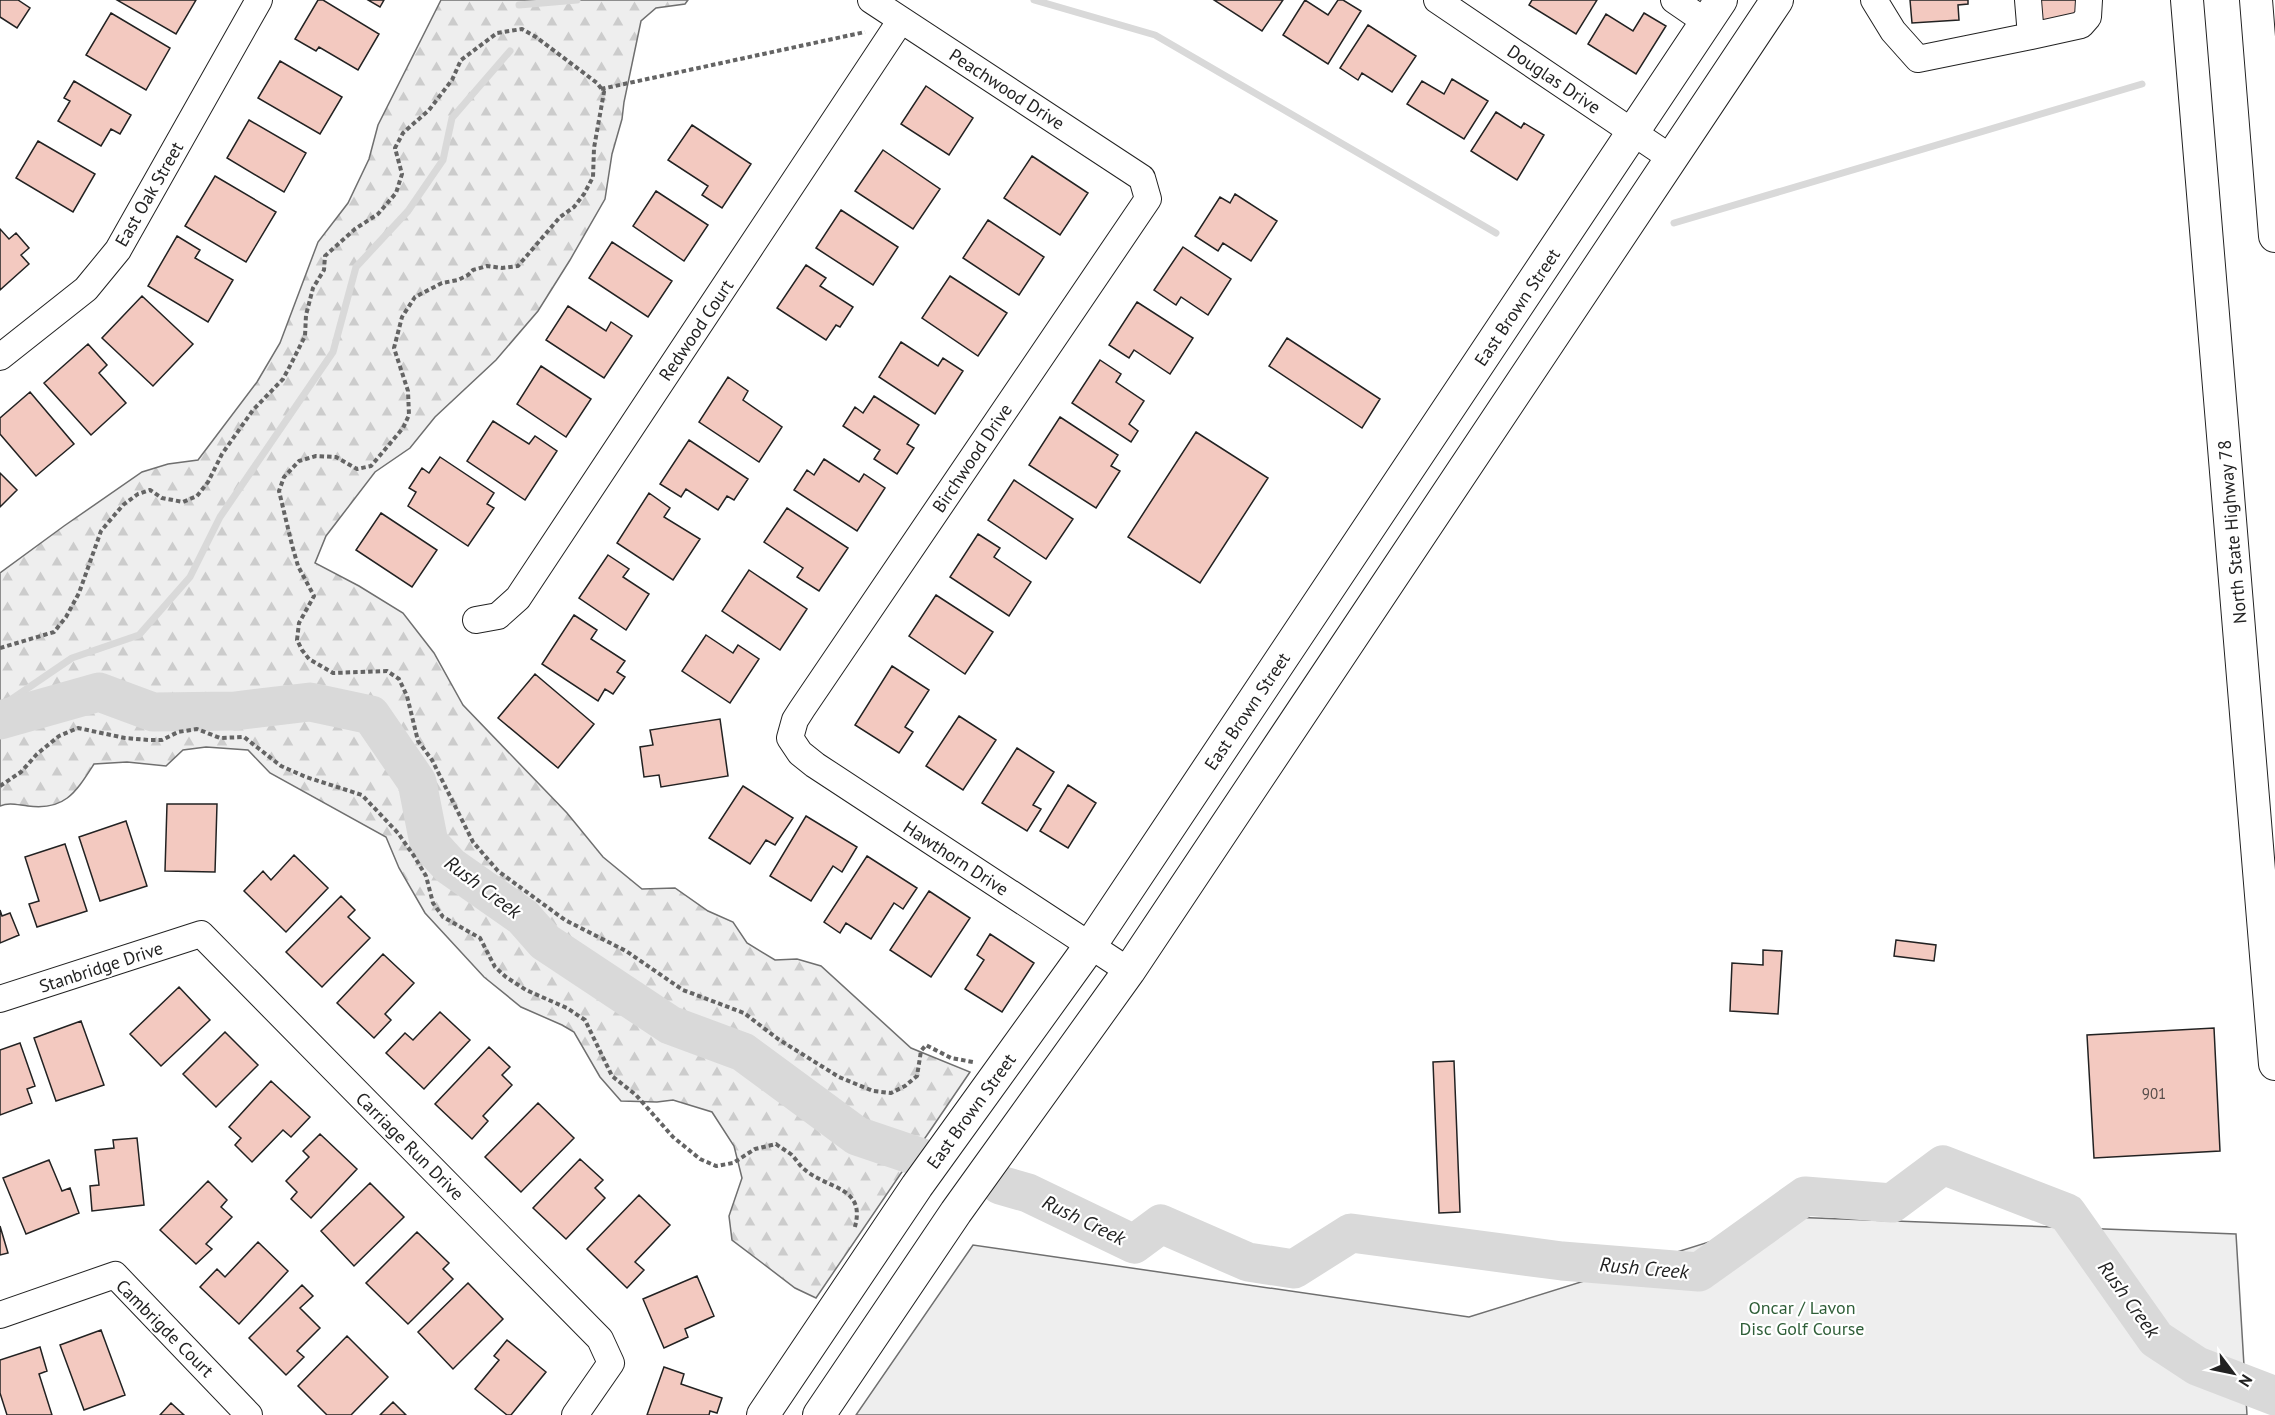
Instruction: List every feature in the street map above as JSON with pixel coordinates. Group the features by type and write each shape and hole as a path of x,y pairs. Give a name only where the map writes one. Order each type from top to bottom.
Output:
{"main road":[{"path":"819,1415 956,1212 1129,971 1776,0"},
{"name":"North State Highway 78","path":"2187,0 2275,1064"},
{"path":"2256,0 2275,236"},
{"name":"East Brown Street","path":"763,1415 917,1186 1090,946 1714,11"},
{"path":"1274,672 1312,697"}],"street":[{"name":"East Oak Street","path":"0,357 86,289 118,250 259,0"},
{"name":"Peachwood Drive","path":"871,0 1142,178"},
{"name":"Douglas Drive","path":"1437,0 1671,158"},
{"path":"1674,0 1714,11"},
{"path":"1874,0 1893,31 1918,59 2081,24 2088,17 2090,0"},
{"path":"2028,0 2031,36"},
{"name":"Redwood Court","path":"476,620 498,616 519,598 901,20"},
{"name":"Birchwood Drive","path":"790,738 795,720 816,688 1142,208 1148,198 1142,178"},
{"name":"Hawthorn Drive","path":"790,738 800,753 815,765 1129,971"},
{"name":"Stanbridge Drive","path":"0,999 201,934"},
{"name":"Carriage Run Drive","path":"201,934 600,1339 610,1364 575,1415"},
{"name":"Cambrigde Court","path":"0,1315 115,1275 249,1415"}],"path":[{"path":"0,648 54,632 66,617 79,593 101,531 123,505 138,494 150,490 162,498 183,502 197,496 208,482 222,454 247,419 282,380 291,364 305,336 306,315 314,288 324,270 325,256 355,229 378,214 396,193 402,174 395,148 403,133 429,110 446,87 461,60 497,33 522,29 597,83 604,92 594,147 593,177 584,195 574,207 545,233 518,266 502,268 487,266 473,270 458,280 442,283 415,297 402,317 394,348 408,391 409,415 403,428 386,451 371,466 357,469 336,457 316,456 299,461 284,477 279,491 292,545 298,566 314,596 299,623 297,640 309,659 333,673 387,671 399,679 407,696 418,741 432,760 473,842 498,871 566,920 626,951 683,990 744,1013 778,1039 839,1077 873,1091 891,1093 905,1086 917,1076 921,1051 926,1045 951,1058 970,1063 976,1061"},
{"path":"601,88 866,32 886,43"},
{"path":"0,786 21,772 37,754 59,736 78,728 125,738 148,740 162,740 178,732 197,729 220,738 244,737 281,766 306,777 362,795 398,833 414,856 426,876 433,903 443,917 480,938 495,967 506,977 526,990 567,1008 585,1020 612,1076 636,1095 673,1137 700,1159 716,1166 733,1163 755,1149 776,1144 791,1154 803,1169 850,1194 855,1202 856,1222 853,1232"}],"green space":[{"path":"441,0 688,0 685,4 656,8 641,21 622,119 612,154 605,199 538,311 496,360 435,417 410,448 375,472 326,536 315,563 403,613 434,653 463,705 567,813 603,857 642,889 675,888 708,911 733,922 747,943 775,960 797,959 821,966 911,1048 970,1072 816,1298 795,1288 732,1240 729,1216 742,1178 734,1146 712,1112 673,1100 621,1101 600,1077 574,1032 521,1007 484,977 425,913 399,868 386,837 270,773 248,750 206,747 183,750 166,766 127,762 94,764 75,791 60,802 41,807 10,804 0,806 0,573 142,472 168,464 198,460 257,382 280,343 318,242 348,203 369,159 378,125"},
{"name":"Oncar / Lavon Disc Golf Course","path":"1789,1217 2236,1234 2247,1415 856,1415 973,1245 1469,1317"}],"building":[{"path":"0,0 18,0 30,8 17,28 0,17"},
{"path":"117,0 196,0 176,34"},
{"path":"318,0 323,0 379,34 358,70 319,47 316,51 295,39"},
{"path":"368,0 384,0 380,7"},
{"path":"1214,0 1283,0 1262,31"},
{"path":"1305,0 1328,15 1338,0 1343,0 1361,11 1328,64 1283,35"},
{"path":"1532,0 1597,0 1576,34 1529,5"},
{"path":"1910,0 1968,0 1968,4 1958,5 1959,20 1912,23"},
{"path":"2038,0 2078,0 2080,21 2040,24"},
{"path":"111,13 170,48 146,90 86,55"},
{"path":"1644,13 1666,26 1636,74 1588,44 1606,14 1633,31"},
{"path":"1368,25 1416,56 1392,92 1362,73 1358,80 1340,68"},
{"path":"280,61 342,97 320,134 258,98"},
{"path":"1452,79 1488,101 1464,139 1407,104 1422,81 1444,94"},
{"path":"74,81 131,115 120,134 111,129 101,146 58,121 70,101 64,98"},
{"path":"926,86 973,118 949,155 901,124"},
{"path":"1496,112 1521,128 1524,123 1544,135 1517,180 1471,151"},
{"path":"249,120 306,153 284,192 227,158"},
{"path":"692,125 751,164 722,208 702,195 708,186 668,160"},
{"path":"38,141 95,174 73,212 16,178"},
{"path":"883,150 940,189 913,229 855,191"},
{"path":"1032,156 1088,193 1060,235 1004,198"},
{"path":"215,176 276,212 246,262 185,226"},
{"path":"656,191 708,225 684,261 633,226"},
{"path":"1235,194 1277,221 1251,261 1223,243 1218,251 1195,236 1220,197 1230,203"},
{"path":"841,210 898,247 873,285 816,248"},
{"path":"988,220 1044,257 1019,295 963,258"},
{"path":"0,229 9,239 16,233 29,248 21,255 29,264 0,290"},
{"path":"177,236 200,250 195,258 233,280 208,322 148,286"},
{"path":"612,242 672,281 648,317 589,278"},
{"path":"1183,247 1231,279 1208,315 1181,297 1176,305 1154,290"},
{"path":"806,265 826,278 820,286 853,307 840,327 836,325 826,340 777,308"},
{"path":"950,276 1007,313 978,356 922,318"},
{"path":"142,296 193,344 153,386 102,338"},
{"path":"1137,302 1193,338 1170,374 1134,350 1129,358 1109,345"},
{"path":"568,306 606,331 611,322 632,336 604,378 546,340"},
{"path":"1287,338 1380,399 1362,428 1269,366"},
{"path":"901,342 938,366 943,358 963,371 935,414 879,377"},
{"path":"88,344 107,365 99,373 126,403 91,435 44,383"},
{"path":"1100,360 1121,374 1116,382 1144,401 1129,424 1138,431 1131,442 1072,403"},
{"path":"541,366 591,399 566,437 517,404"},
{"path":"728,377 748,391 743,400 782,427 759,462 699,422"},
{"path":"30,392 74,444 36,476 0,434 0,418"},
{"path":"874,396 919,425 907,444 914,448 897,474 874,459 880,450 843,426 855,407 863,413"},
{"path":"1060,417 1118,455 1111,466 1120,471 1096,508 1029,465"},
{"path":"493,421 529,444 535,436 557,451 525,500 467,461"},
{"path":"1196,432 1268,478 1200,583 1128,537"},
{"path":"689,440 748,479 734,500 727,496 718,510 686,489 681,497 660,484"},
{"path":"440,457 494,493 487,504 494,508 468,546 408,506 416,492 409,488 422,468 429,473"},
{"path":"824,459 859,482 864,474 885,488 857,531 794,490 807,470 814,475"},
{"path":"0,473 17,490 0,507"},
{"path":"1014,480 1073,519 1046,559 988,520"},
{"path":"649,493 670,508 664,517 700,539 673,580 617,543"},
{"path":"787,508 848,548 819,591 797,577 803,568 764,542"},
{"path":"381,513 437,550 412,587 356,550"},
{"path":"978,534 1000,548 994,557 1031,582 1009,616 950,577"},
{"path":"608,555 629,569 623,577 649,594 626,630 579,598"},
{"path":"749,570 807,609 780,650 722,611"},
{"path":"936,595 993,632 965,674 909,636"},
{"path":"574,615 597,630 591,639 625,661 617,672 625,677 613,694 605,689 598,701 542,664"},
{"path":"706,635 733,653 738,645 759,659 730,703 682,671"},
{"path":"892,666 929,690 905,727 913,732 899,753 855,725"},
{"path":"535,674 594,724 558,768 498,718"},
{"path":"959,716 996,740 963,790 926,766"},
{"path":"720,719 728,776 661,787 659,775 644,777 640,747 653,745 650,730"},
{"path":"1017,748 1054,772 1033,805 1041,809 1027,831 982,803"},
{"path":"1068,785 1096,803 1068,848 1040,831"},
{"path":"743,786 793,818 775,845 766,840 750,864 709,838"},
{"path":"167,804 217,804 215,872 165,871"},
{"path":"806,816 857,847 842,872 833,866 811,901 770,876"},
{"path":"126,821 147,886 100,901 79,837"},
{"path":"65,844 87,911 37,927 29,904 39,901 25,857"},
{"path":"294,855 328,888 286,932 244,891 263,871 271,880"},
{"path":"867,856 917,888 903,909 894,903 871,939 846,923 840,933 824,922"},
{"path":"929,891 970,918 931,977 890,950"},
{"path":"341,896 355,910 348,917 370,938 322,987 286,952"},
{"path":"0,910 2,916 10,913 19,935 0,943"},
{"path":"990,934 1034,963 1002,1012 965,989 984,960 977,955"},
{"path":"1896,940 1936,945 1934,961 1894,956"},
{"path":"1763,950 1782,951 1778,1014 1730,1011 1732,963 1763,965"},
{"path":"383,954 414,983 385,1014 391,1020 374,1038 337,1003"},
{"path":"179,987 210,1020 161,1066 130,1034"},
{"path":"440,1012 470,1040 424,1089 386,1053 405,1033 413,1040"},
{"path":"81,1021 104,1085 56,1101 34,1038"},
{"path":"2214,1028 2220,1151 2094,1158 2087,1035"},
{"path":"225,1032 258,1065 216,1107 183,1074"},
{"path":"20,1043 35,1086 27,1089 32,1103 0,1115 0,1050"},
{"path":"489,1047 510,1067 502,1075 512,1085 483,1116 488,1121 472,1139 435,1104"},
{"path":"1454,1061 1460,1212 1439,1213 1433,1062"},
{"path":"271,1081 310,1117 291,1137 283,1130 252,1162 235,1145 241,1138 229,1127"},
{"path":"538,1103 574,1138 521,1192 485,1157"},
{"path":"320,1134 357,1169 311,1218 291,1199 297,1192 286,1181 309,1157 303,1151"},
{"path":"137,1138 144,1205 92,1211 90,1186 99,1185 95,1150 114,1148 113,1140"},
{"path":"580,1159 603,1180 595,1188 605,1198 566,1239 533,1208"},
{"path":"49,1160 62,1191 70,1188 79,1213 26,1234 3,1178"},
{"path":"208,1181 227,1200 221,1207 232,1217 206,1244 212,1249 196,1264 160,1230"},
{"path":"370,1183 404,1217 354,1266 321,1231"},
{"path":"639,1195 670,1225 635,1262 644,1270 627,1288 587,1249"},
{"path":"0,1226 8,1253 0,1255"},
{"path":"417,1232 449,1263 443,1269 453,1279 408,1324 366,1283"},
{"path":"258,1242 288,1271 239,1324 200,1287 217,1269 225,1277"},
{"path":"697,1276 714,1316 685,1329 688,1337 664,1348 643,1299"},
{"path":"468,1283 503,1319 453,1369 418,1332"},
{"path":"302,1285 313,1296 300,1308 320,1328 297,1351 304,1357 286,1375 249,1338"},
{"path":"101,1330 125,1395 84,1410 60,1345"},
{"path":"347,1336 388,1377 351,1415 327,1415 298,1386"},
{"path":"507,1340 546,1372 511,1415 507,1415 475,1389 499,1360 494,1356"},
{"path":"40,1347 47,1371 39,1374 52,1415 7,1415 0,1393 0,1360"},
{"path":"664,1367 684,1374 681,1384 722,1398 717,1413 710,1411 709,1415 647,1415"},
{"path":"393,1402 406,1415 380,1415"},
{"path":"171,1403 184,1415 160,1415"}],"waterway":[{"path":"519,5 577,0"},
{"path":"1034,0 1155,35 1496,233"},
{"path":"0,707 72,658 139,635 190,577 220,517 333,352 356,267 408,211 443,160 452,118 510,51"},
{"path":"1674,223 2142,84"},
{"name":"Rush Creek","path":"0,720 99,692 153,712 235,711 310,702 371,715 417,782 429,843 450,866 523,917 545,942 670,1025 743,1052 857,1136 922,1158"},
{"name":"Rush Creek","path":"1000,1185 1028,1193 1134,1244 1161,1224 1248,1262 1294,1269 1351,1233 1562,1261 1699,1272 1805,1196 1892,1203 1943,1165 2067,1213 2156,1339 2197,1366 2275,1396"}]}
